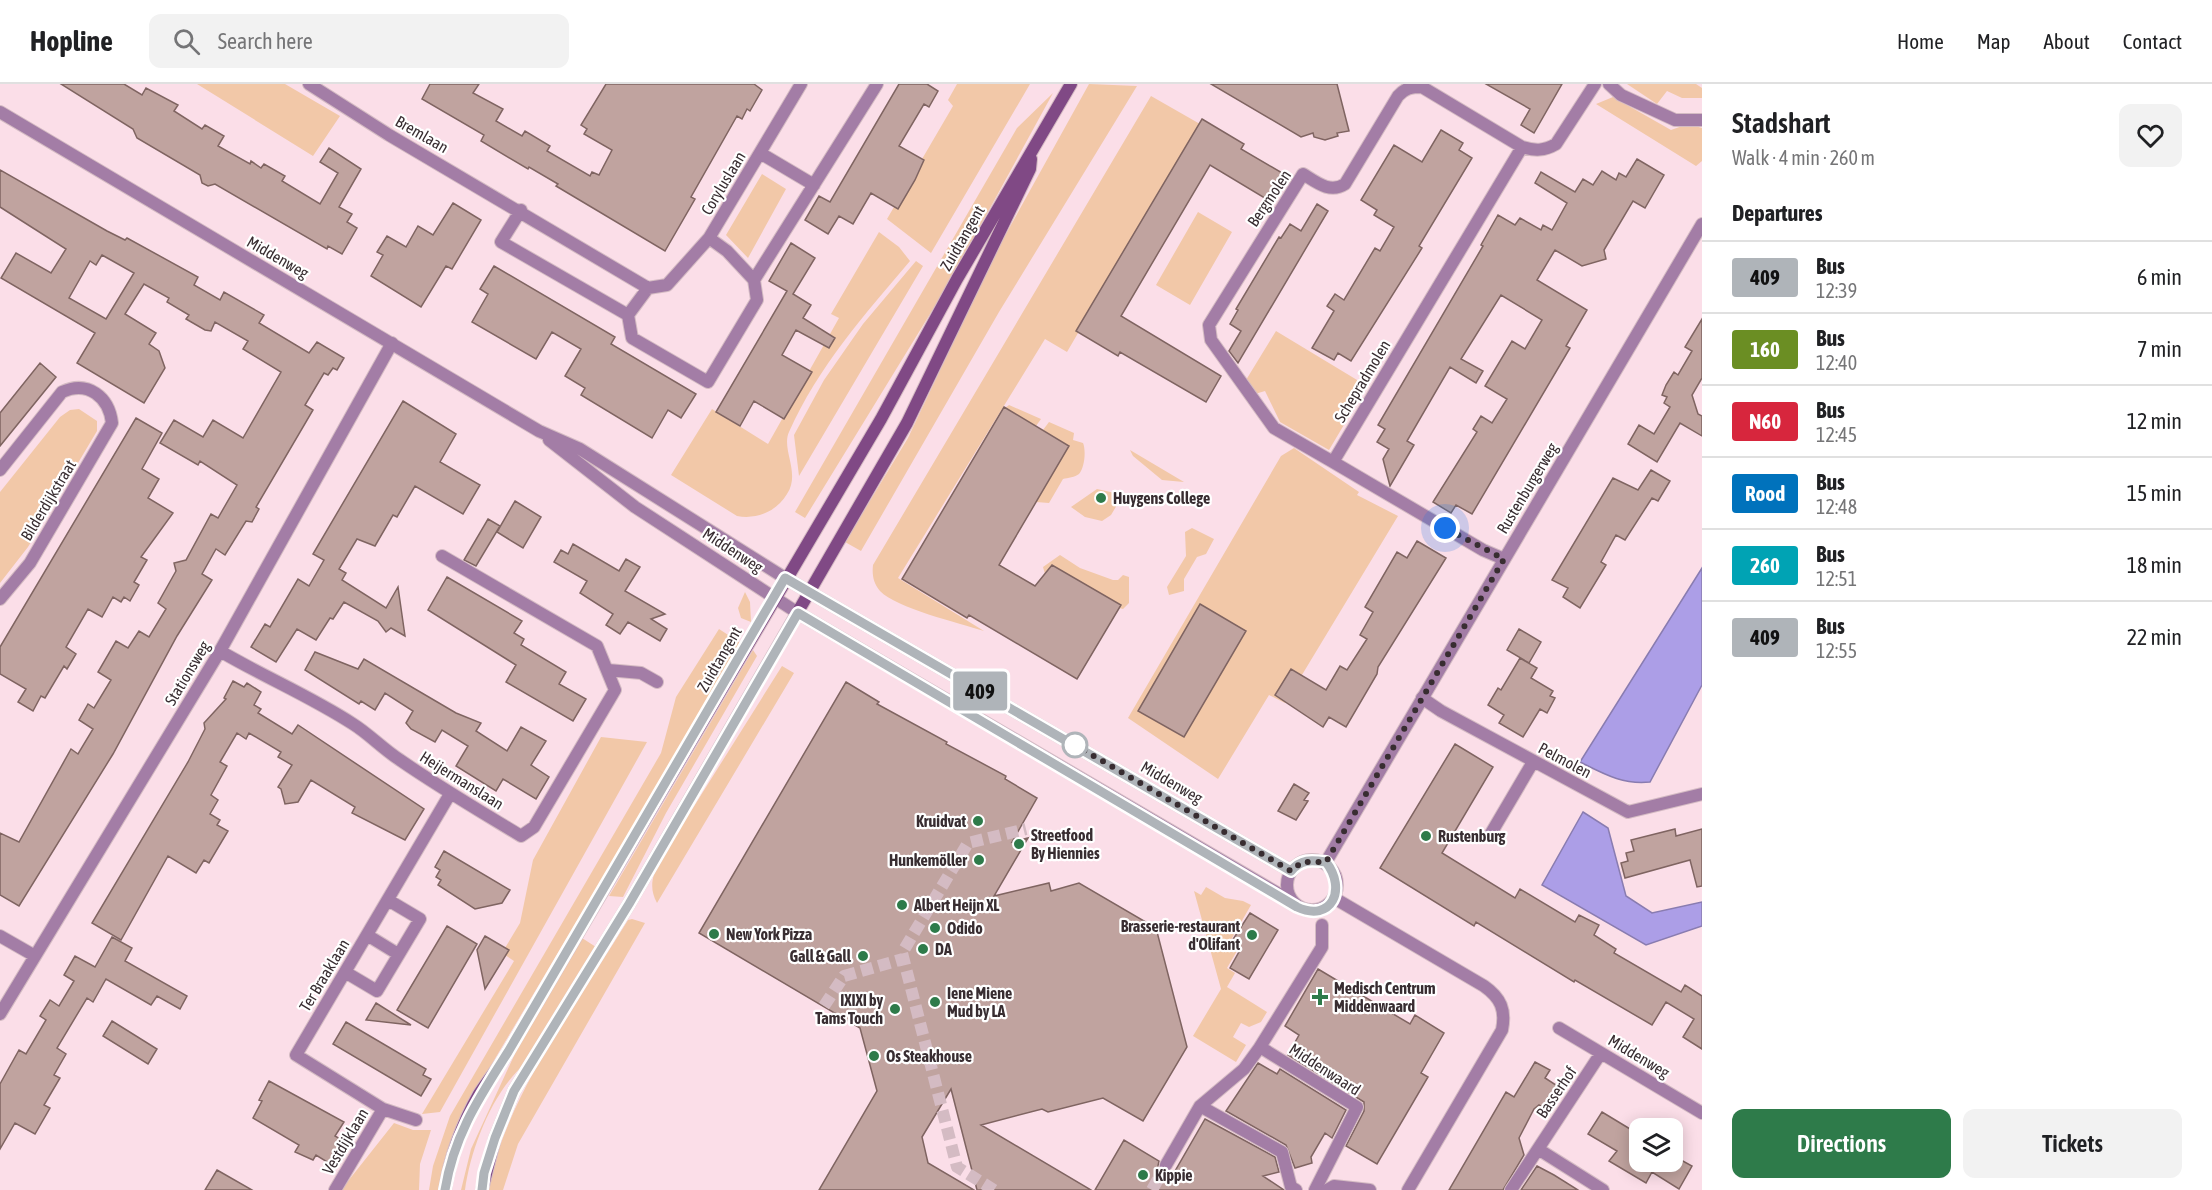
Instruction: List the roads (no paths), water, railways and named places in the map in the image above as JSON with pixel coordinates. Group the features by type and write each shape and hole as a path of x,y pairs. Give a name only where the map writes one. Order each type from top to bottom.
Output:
{"main road":[{"name":"Zuidtangent","path":"445,1190 449,1165 480,1094 508,1052 785,578 881,419 1032,148 1071,84"},
{"name":"Zuidtangent","path":"482,1190 484,1173 495,1138 514,1091 629,904 907,423 1030,169 1032,148"}],"street":[{"name":"Bremlaan","path":"309,84 389,135 521,210 648,288"},
{"name":"Coryluslaan","path":"754,280 727,251 709,238 801,84"},
{"path":"709,238 667,285 648,288 628,315 632,338 708,382 757,300 754,280 877,84"},
{"path":"1522,147 1534,151 1547,149 1556,144 1595,84"},
{"path":"1609,84 1621,95 1675,120 1702,120"},
{"name":"Bergmolen","path":"1333,462 1274,428 1211,340 1209,325 1303,174 1327,188 1335,189 1345,184 1403,90 1422,87 1522,147"},
{"name":"Middenweg","path":"0,112 539,431 580,449 810,593 1291,871"},
{"name":"Schepradmolen","path":"1333,462 1522,147"},
{"name":"Coryluslaan","path":"760,153 814,185"},
{"path":"521,210 501,242 628,315"},
{"name":"Rustenburgerweg","path":"1326,862 1702,224"},
{"name":"Stationsweg","path":"0,1014 220,651 392,343"},
{"name":"Bilderdijkstraat","path":"0,470 62,392 74,387 86,388 98,394 111,412 112,423 107,433 30,563 0,600"},
{"name":"Middenweg","path":"539,431 573,461 635,507 798,613 1291,901"},
{"path":"1333,462 1483,550 1504,559"},
{"name":"Heijermanslaan","path":"220,651 266,678 290,686 355,725 397,759 520,836 534,827 615,690 597,646 442,556"},
{"path":"608,670 641,673 657,682"},
{"name":"Pelmolen","path":"1422,698 1533,762 1628,812 1702,794"},
{"path":"1490,835 1533,762"},
{"name":"Ter Braaklaan","path":"416,1120 383,1109 296,1055 450,794"},
{"path":"1302,862 1326,862 1337,882 1334,898 1322,909 1314,911 1297,907 1291,901 1286,886 1291,871 1302,862"},
{"path":"1334,898 1491,991 1504,1010 1502,1030 1408,1190"},
{"path":"345,972 377,991 420,919 388,900"},
{"path":"1166,1166 1200,1106 1244,1069 1260,1047 1322,947 1322,925"},
{"path":"367,935 398,954"},
{"path":"0,936 35,956"},
{"name":"Middenweg","path":"1559,1028 1702,1113"},
{"name":"Middenwaard","path":"1260,1047 1357,1107 1315,1190"},
{"name":"Basserhof","path":"1511,1190 1601,1053"},
{"path":"1200,1106 1282,1152 1291,1187 1296,1190"},
{"name":"Vestdijklaan","path":"335,1190 383,1109"},
{"path":"1538,1149 1603,1190"},
{"path":"1327,1190 1334,1185 1370,1190"}],"tunnel":[{"path":"994,1190 957,1167 902,953 968,843 1026,829"},
{"path":"824,1006 844,976 903,959"},
{"path":"1152,1190 1166,1165"}],"place":[{"name":"Huygens College","path":"1101,498"},
{"name":"Kruidvat","path":"978,821"},
{"name":"Rustenburg","path":"1426,836"},
{"name":"Streetfood By Hiennies","path":"1019,844"},
{"name":"Hunkemöller","path":"979,860"},
{"name":"Albert Heijn XL","path":"902,905"},
{"name":"Odido","path":"935,928"},
{"name":"New York Pizza","path":"714,934"},
{"name":"Brasserie-restaurant d'Olifant","path":"1252,935"},
{"name":"DA","path":"923,949"},
{"name":"Gall & Gall","path":"863,956"},
{"name":"Medisch Centrum Middenwaard","path":"1320,997"},
{"name":"Iene Miene Mud by LA","path":"935,1002"},
{"name":"IXIXI by Tams Touch","path":"895,1009"},
{"name":"Os Steakhouse","path":"874,1056"},
{"name":"Kippie","path":"1143,1175"}]}
